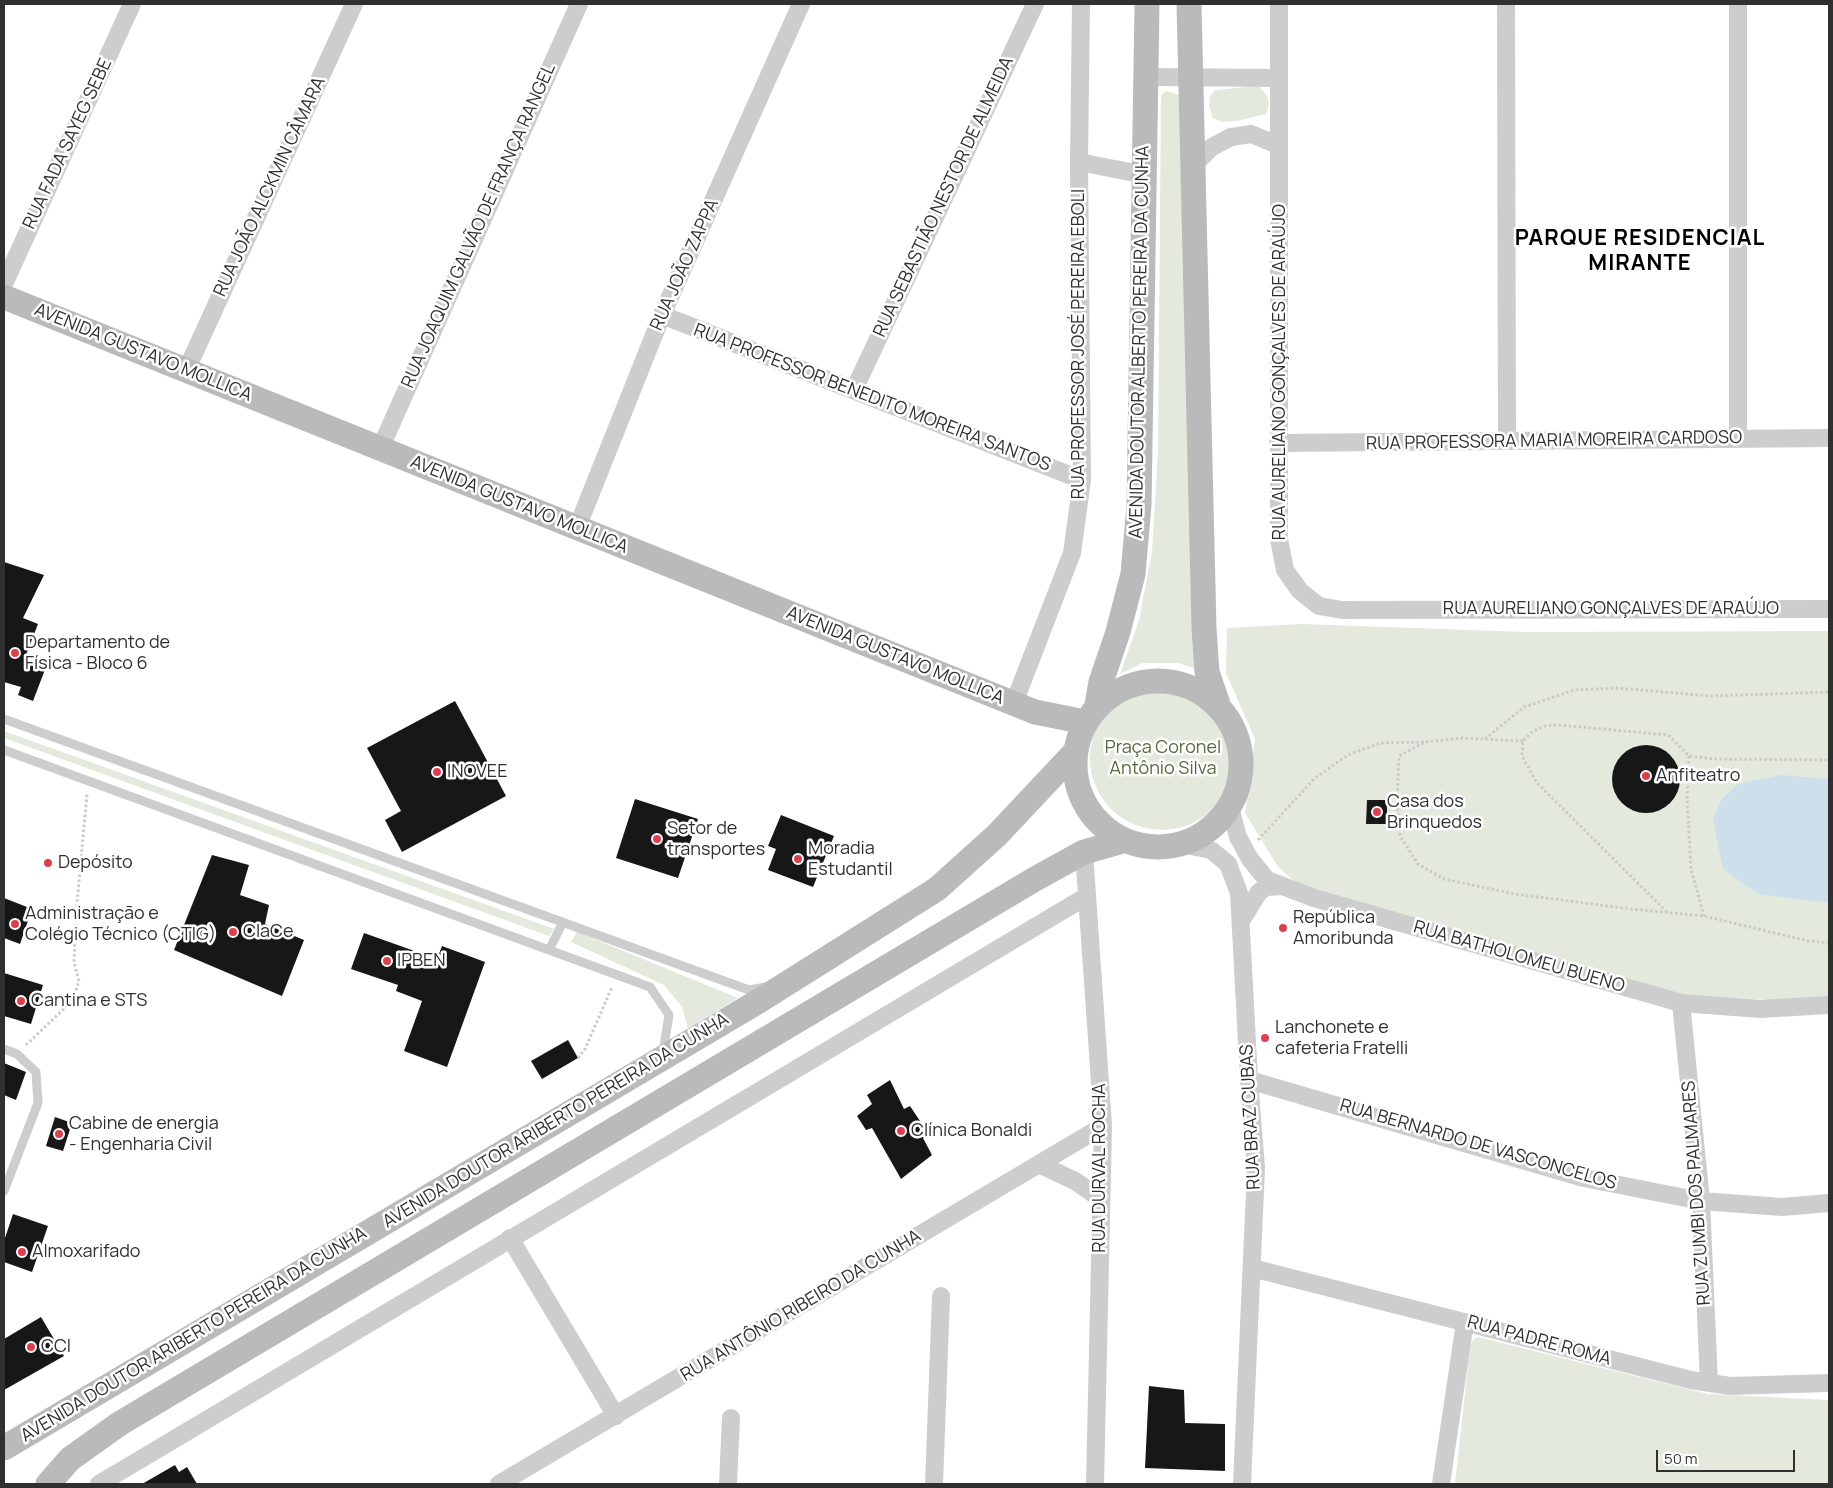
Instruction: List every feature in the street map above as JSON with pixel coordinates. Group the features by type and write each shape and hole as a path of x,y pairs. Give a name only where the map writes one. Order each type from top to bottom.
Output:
{"main road":[{"name":"AVENIDA DOUTOR ALBERTO PEREIRA DA CUNHA","path":"1091,714 1118,632 1133,574 1140,505 1147,4"},
{"path":"1188,4 1194,165 1204,628 1207,672 1218,704 1233,725 1241,750 1241,778 1230,807 1208,831 1182,844 1153,848 1123,841 1101,826 1088,810 1077,787 1075,750 1091,714 1132,684 1163,680 1192,687 1218,704"},
{"name":"AVENIDA GUSTAVO MOLLICA","path":"4,297 1024,707 1091,714"},
{"name":"AVENIDA GUSTAVO MOLLICA","path":"1024,707 1075,750"},
{"name":"AVENIDA DOUTOR ARIBERTO PEREIRA DA CUNHA","path":"4,1448 786,984 937,889 997,834 1075,750"},
{"name":"AVENIDA DOUTOR ARIBERTO PEREIRA DA CUNHA","path":"48,1484 70,1459 119,1424 1084,852 1123,841"}],"street":[{"name":"RUA FADA SAYEG SEBE","path":"4,284 132,4"},
{"name":"RUA JOÃO ALCKMIN CÂMARA","path":"186,371 354,4"},
{"name":"RUA JOAQUIM GALVÃO DE FRANÇA RANGEL","path":"380,449 579,4"},
{"name":"RUA JOÃO ZAPPA","path":"576,528 662,315 801,4"},
{"name":"RUA SEBASTIÃO NESTOR DE ALMEIDA","path":"854,390 1035,4"},
{"name":"RUA PROFESSOR JOSÉ PEREIRA EBOLI","path":"1024,707 1072,553 1082,480 1079,162 1081,4"},
{"name":"RUA AURELIANO GONÇALVES DE ARAÚJO","path":"1279,4 1279,539 1285,570 1300,591 1319,606 1342,610 1829,609"},
{"path":"1506,4 1507,442"},
{"path":"1738,4 1738,439"},
{"path":"1146,77 1279,78"},
{"path":"1194,165 1212,148 1231,138 1251,134 1278,145"},
{"path":"1079,162 1145,174"},
{"name":"RUA PROFESSOR BENEDITO MOREIRA SANTOS","path":"662,315 1082,480"},
{"name":"RUA PROFESSORA MARIA MOREIRA CARDOSO","path":"1278,444 1829,438"},
{"name":"RUA BATHOLOMEU BUENO","path":"1230,807 1238,837 1246,853 1267,880 1314,898 1681,1003 1760,1009 1829,1005"},
{"name":"RUA BRAZ CUBAS","path":"1182,844 1211,850 1228,864 1239,893 1249,1080 1256,1168 1242,1484"},
{"name":"RUA DURVAL ROCHA","path":"1084,852 1104,1126 1095,1484"},
{"path":"1241,923 1259,892 1266,887 1283,886"},
{"path":"99,1484 1087,896"},
{"name":"RUA ZUMBI DOS PALMARES","path":"1681,1003 1701,1201 1709,1383"},
{"name":"RUA BERNARDO DE VASCONCELOS","path":"1249,1080 1584,1178 1701,1201 1782,1207 1829,1203"},
{"name":"RUA ANTÔNIO RIBEIRO DA CUNHA","path":"499,1484 1104,1126"},
{"path":"1039,1164 1075,1181 1102,1199"},
{"path":"510,1238 616,1416"},
{"name":"RUA PADRE ROMA","path":"1252,1268 1709,1383 1745,1386 1829,1383"},
{"path":"934,1484 941,1296"},
{"path":"1441,1484 1465,1322"},
{"path":"728,1484 731,1418"}],"lane":[{"path":"4,719 749,990 786,984"},
{"path":"4,750 650,987 669,1015 662,1058"},
{"path":"548,950 563,922"},
{"path":"4,1050 17,1054 36,1072 38,1103 4,1191"}],"path":[{"path":"1484,739 1524,707 1574,690 1617,688 1711,696 1829,692"},
{"path":"1667,912 1537,783 1522,756 1523,741 1533,731 1546,726 1558,725 1668,735 1688,756 1714,759 1829,760"},
{"path":"1246,853 1315,778 1348,754 1380,742 1426,742 1462,738 1523,741"},
{"path":"1426,742 1399,756 1397,802 1400,836 1418,864 1444,879 1515,894 1704,916 1808,941 1829,943"},
{"path":"1688,756 1687,799 1691,869 1704,916"},
{"path":"17,1054 73,1000 79,981 74,962 76,914 88,781"},
{"path":"578,1058 584,1049 617,975"}],"green space":[{"path":"1260,87 1267,96 1269,104 1266,114 1237,121 1222,122 1213,118 1209,106 1210,96 1216,90"},
{"path":"1166,91 1179,95 1196,669 1179,663 1143,663 1120,674 1139,620 1152,552 1158,452 1161,95"},
{"path":"1303,624 1525,632 1829,631 1829,999 1792,1001 1687,996 1432,922 1301,887 1278,867 1245,813 1255,739 1226,673 1227,628"},
{"name":"Praça Coronel Antônio Silva","path":"1162,686 1190,691 1213,707 1229,730 1234,758 1229,786 1213,809 1190,825 1162,830 1134,825 1111,809 1095,786 1090,758 1095,730 1111,707 1134,691"},
{"path":"4,731 554,929 549,936 4,738"},
{"path":"577,932 738,998 688,1028 682,1007 664,985 571,942"},
{"path":"1478,1337 1708,1394 1829,1400 1829,1484 1455,1484 1470,1347 1473,1340"}],"water":[{"path":"1781,775 1829,779 1829,903 1758,894 1723,869 1713,819 1721,800 1738,784"}],"building":[{"path":"4,562 44,575 23,618 38,624 24,660 46,667 33,701 18,695 21,687 4,682"},
{"name":"INOVEE","path":"455,701 506,796 402,852 385,820 401,811 367,748"},
{"name":"Anfiteatro","path":"1646,745 1659,748 1670,755 1677,766 1680,779 1677,792 1670,803 1659,810 1646,813 1633,810 1622,803 1615,792 1612,779 1615,766 1622,755 1633,748"},
{"name":"Setor de transportes","path":"635,799 698,819 678,878 616,858"},
{"name":"Casa dos Brinquedos","path":"1367,800 1387,800 1387,824 1366,824"},
{"name":"Moradia Estudantil","path":"781,815 834,836 813,887 768,870 776,849 768,846"},
{"name":"ClaCe","path":"212,855 249,865 240,895 269,905 265,924 304,940 282,996 174,950"},
{"name":"Administração e Colégio Técnico (CTIG)","path":"4,898 32,909 20,944 4,938"},
{"path":"364,933 437,959 442,946 485,962 447,1067 404,1051 422,1001 396,991 398,985 351,969"},
{"name":"Cantina e STS","path":"4,973 43,985 31,1024 4,1016"},
{"path":"568,1040 578,1058 542,1079 531,1061"},
{"path":"4,1063 26,1072 16,1100 4,1095"},
{"name":"Clínica Bonaldi","path":"890,1080 904,1109 910,1106 928,1133 923,1138 932,1155 901,1179 872,1128 866,1130 857,1116 872,1104 867,1095"},
{"name":"Cabine de energia - Engenharia Civil","path":"55,1117 72,1123 63,1151 46,1146"},
{"name":"Almoxarifado","path":"13,1214 48,1226 32,1272 4,1262 4,1241"},
{"name":"CCI","path":"41,1317 64,1356 4,1390 4,1339"},
{"path":"1149,1386 1184,1390 1185,1423 1225,1424 1225,1471 1145,1468"},
{"path":"175,1465 179,1472 187,1467 197,1484 142,1484"}],"place":[{"name":"Departamento de Física - Bloco 6","path":"15,653"},
{"name":"INOVEE","path":"437,772"},
{"name":"Anfiteatro","path":"1646,776"},
{"name":"Casa dos Brinquedos","path":"1377,812"},
{"name":"Setor de transportes","path":"657,839"},
{"name":"Moradia Estudantil","path":"798,859"},
{"name":"Depósito","path":"48,863"},
{"name":"Administração e Colégio Técnico (CTIG)","path":"15,924"},
{"name":"República Amoribunda","path":"1283,928"},
{"name":"ClaCe","path":"233,932"},
{"name":"IPBEN","path":"387,961"},
{"name":"Cantina e STS","path":"21,1001"},
{"name":"Lanchonete e cafeteria Fratelli","path":"1265,1038"},
{"name":"Clínica Bonaldi","path":"901,1131"},
{"name":"Cabine de energia - Engenharia Civil","path":"59,1134"},
{"name":"Almoxarifado","path":"22,1252"},
{"name":"CCI","path":"31,1347"}],"district":[{"name":"PARQUE RESIDENCIAL MIRANTE","path":"1640,252"}]}
